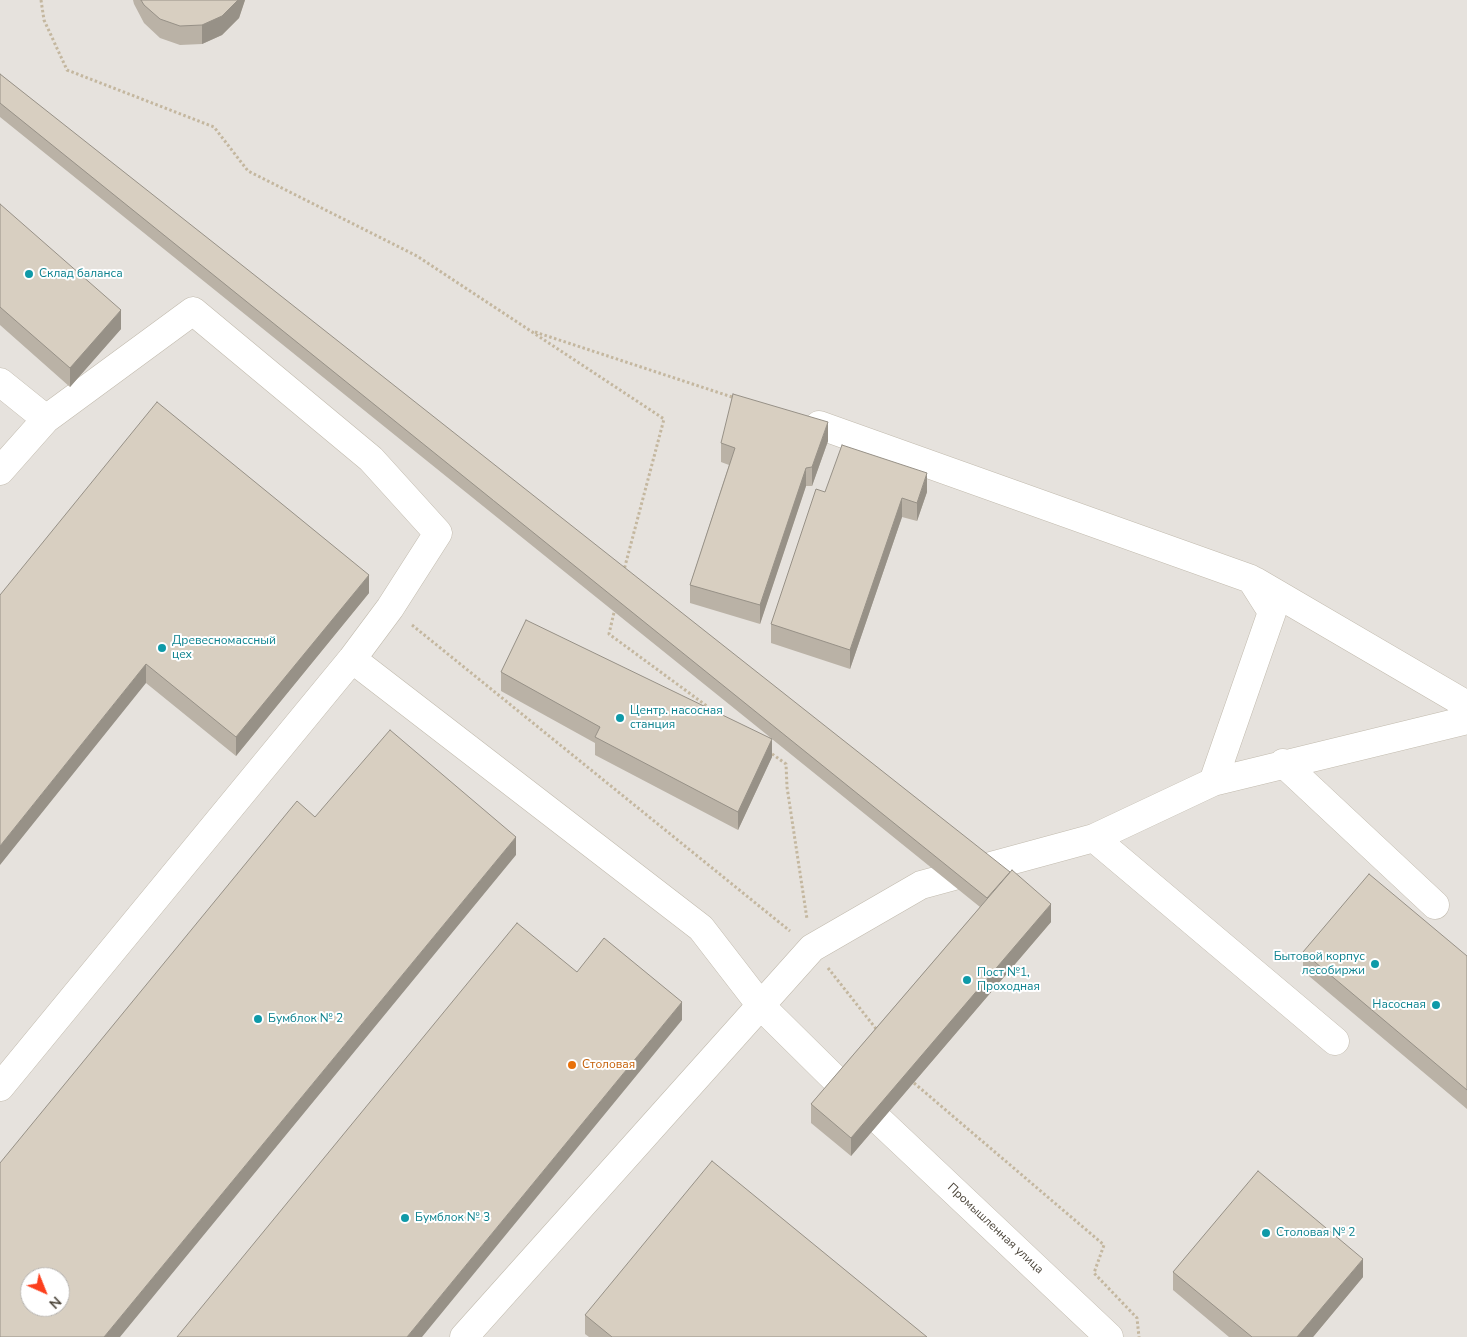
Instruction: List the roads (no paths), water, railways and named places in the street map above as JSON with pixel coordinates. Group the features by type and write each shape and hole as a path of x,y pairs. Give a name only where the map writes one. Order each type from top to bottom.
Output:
{"lane":[{"path":"0,471 46,419 193,311 371,458 438,533 390,608 352,659 0,1087"},
{"path":"0,382 46,419"},
{"path":"819,425 1252,579 1467,705"},
{"path":"1213,782 1272,612 1252,579"},
{"path":"352,659 701,928 762,1007 843,1087"},
{"path":"464,1337 762,1007 812,948 921,885 1094,838 1213,782 1467,720"},
{"path":"1284,764 1435,905"},
{"path":"1094,838 1335,1041"},
{"name":"Промышленная улица","path":"881,1122 1109,1337"}],"place":[{"name":"Склад баланса","path":"29,274"},
{"name":"Древесномассный цех","path":"162,648"},
{"name":"Центр. насосная станция","path":"620,718"},
{"name":"Бытовой корпус лесобиржи","path":"1375,964"},
{"name":"Пост №1, Проходная","path":"967,980"},
{"name":"Насосная","path":"1436,1005"},
{"name":"Бумблок № 2","path":"258,1019"},
{"name":"Столовая","path":"572,1065"},
{"name":"Бумблок № 3","path":"405,1218"},
{"name":"Столовая № 2","path":"1266,1233"}]}
